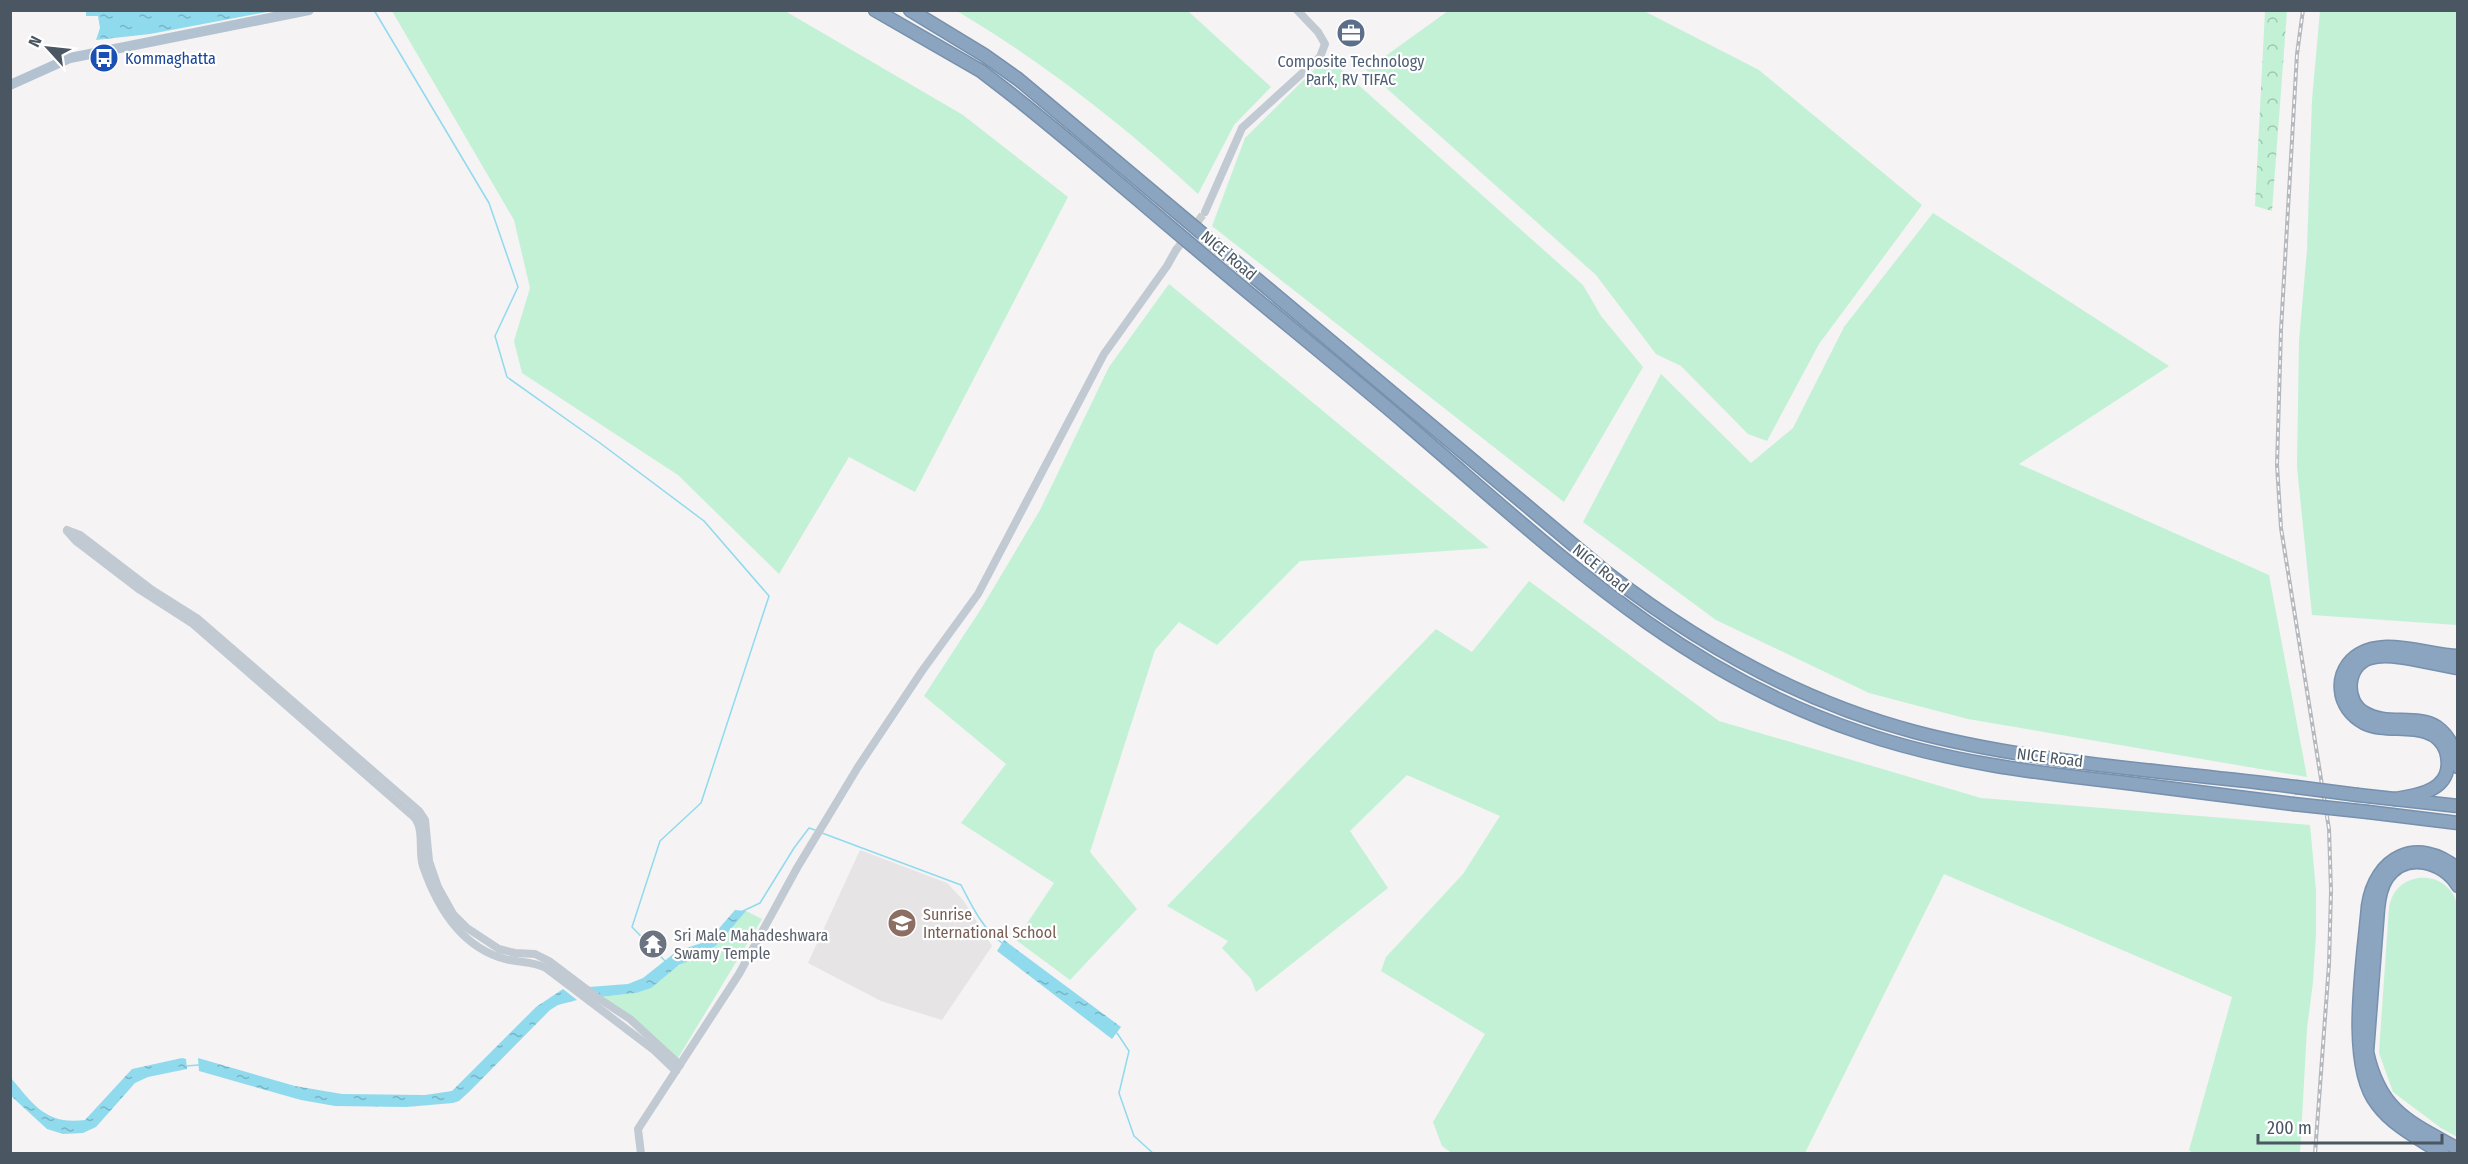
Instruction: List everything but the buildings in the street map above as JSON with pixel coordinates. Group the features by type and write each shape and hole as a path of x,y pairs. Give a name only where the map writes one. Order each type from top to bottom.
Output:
{"highway":[{"name":"NICE Road","path":"875,10 981,71 1041,117 1598,587 1656,630 1707,663 1790,706 1857,732 1918,750 2018,770 2457,823"},
{"name":"NICE Road","path":"910,10 1018,79 1607,573 1665,617 1716,649 1834,705 1914,731 1955,741 2022,753 2457,807"},
{"path":"2395,798 2426,791 2443,779 2448,768 2444,748 2438,739 2427,732 2367,724 2354,716 2342,695 2343,673 2358,654 2372,648 2457,656"},
{"path":"2457,668 2390,657 2370,658 2358,666 2350,690 2357,708 2371,716 2428,723 2440,730 2452,745 2457,767"},
{"path":"2443,1154 2404,1130 2376,1103 2366,1087 2361,1068 2359,1030 2368,906 2376,877 2385,866 2399,856 2417,852 2431,853 2447,860 2457,869"},
{"path":"2457,886 2445,871 2432,863 2416,862 2399,867 2388,876 2380,891 2367,1052 2372,1074 2380,1092 2393,1108 2457,1149"}],"main road":[{"path":"10,85 70,58 309,10"}],"street":[{"path":"1205,212 1242,128 1320,57 1325,44 1318,32 1297,10"},
{"path":"641,1154 638,1129 739,974 797,868 858,767 922,671 978,594 1104,354 1176,250"},
{"path":"568,980 538,964 496,955 462,934 448,918 431,890 422,863 419,825 414,817 193,624 140,590 76,541 67,530 80,535 152,590 198,619 419,811 425,820 429,861 438,887 453,914 467,928 499,949 541,957 678,1068"}],"shaded area":[{"name":"Sunrise International School","path":"860,850 947,883 963,900 992,946 942,1020 881,1001 808,963"}],"green space":[{"path":"392,11 785,11 963,115 1068,197 915,492 849,457 779,574 678,475 522,373 514,341 530,288 514,220"},
{"path":"957,11 1188,11 1271,87 1234,125 1198,194 1082,96 1021,52"},
{"path":"1448,11 1644,11 1759,70 1922,205 1819,344 1767,441 1748,434 1681,366 1656,354 1596,275 1366,70"},
{"path":"2265,11 2287,11 2272,211 2255,206"},
{"path":"2320,11 2457,11 2457,625 2312,615 2297,467 2299,341 2307,250 2312,100"},
{"path":"1327,57 1583,285 1601,316 1643,367 1564,502 1212,226 1245,138"},
{"path":"1933,213 2169,366 2019,464 2269,575 2307,777 1968,719 1869,693 1716,620 1583,522 1661,374 1751,463 1793,428 1844,327"},
{"path":"1169,284 1489,548 1300,561 1217,645 1179,622 1155,650 1090,852 1137,909 1070,980 1016,940 1054,883 961,823 1006,764 924,696 981,609 1040,510 1109,367"},
{"path":"1529,581 1719,721 1981,798 2310,825 2316,890 2316,934 2307,1029 2300,1153 2194,1154 2189,1150 2232,997 1944,874 1805,1153 1453,1154 1442,1146 1433,1122 1485,1034 1381,971 1386,957 1463,874 1500,816 1407,775 1350,831 1388,888 1256,992 1251,979 1222,948 1228,941 1167,906 1436,629 1472,652"},
{"path":"2418,878 2431,879 2443,884 2451,892 2457,904 2457,1137 2441,1128 2393,1092 2379,1053 2389,907 2399,888"},
{"path":"746,911 762,919 678,1058 642,1027 600,997 636,993 688,960 706,954 720,942"}],"water":[{"path":"86,10 272,11 150,34 96,40 100,28 98,16 86,16"},
{"path":"735,910 746,911 720,942 706,954 679,965 651,988 636,993 600,997 589,987 628,984 643,978 677,951 708,941"},
{"path":"1004,940 1121,1027 1112,1039 997,951"},
{"path":"563,989 577,1000 558,1005 550,1010 470,1091 459,1101 453,1103 406,1107 335,1106 301,1100 199,1071 198,1058 295,1086 342,1094 425,1095 452,1091 536,1007"},
{"path":"186,1059 187,1069 148,1077 135,1083 96,1127 83,1133 63,1134 47,1129 11,1096 11,1078 42,1111 60,1119 85,1120 132,1069"}],"waterway":[{"path":"374,10 489,203 518,287 495,336 507,377 704,521 769,596 701,803 660,841 632,927 666,962"},
{"path":"743,911 760,903 809,828 815,830"},
{"path":"822,833 961,885 983,924 1002,943"},
{"path":"1117,1033 1129,1051 1119,1093 1134,1136 1154,1154"},
{"path":"186,1066 199,1065"}],"tunnel":[{"path":"1176,250 1205,212"}],"railway":[{"path":"2303,10 2297,54 2281,330 2277,465 2281,528 2329,829 2331,891 2329,964 2315,1154"}],"place":[{"name":"Composite Technology Park, RV TIFAC","path":"1351,33"},
{"name":"Kommaghatta","path":"104,58"},
{"name":"Sunrise International School","path":"902,923"},
{"name":"Sri Male Mahadeshwara Swamy Temple","path":"653,944"}]}
